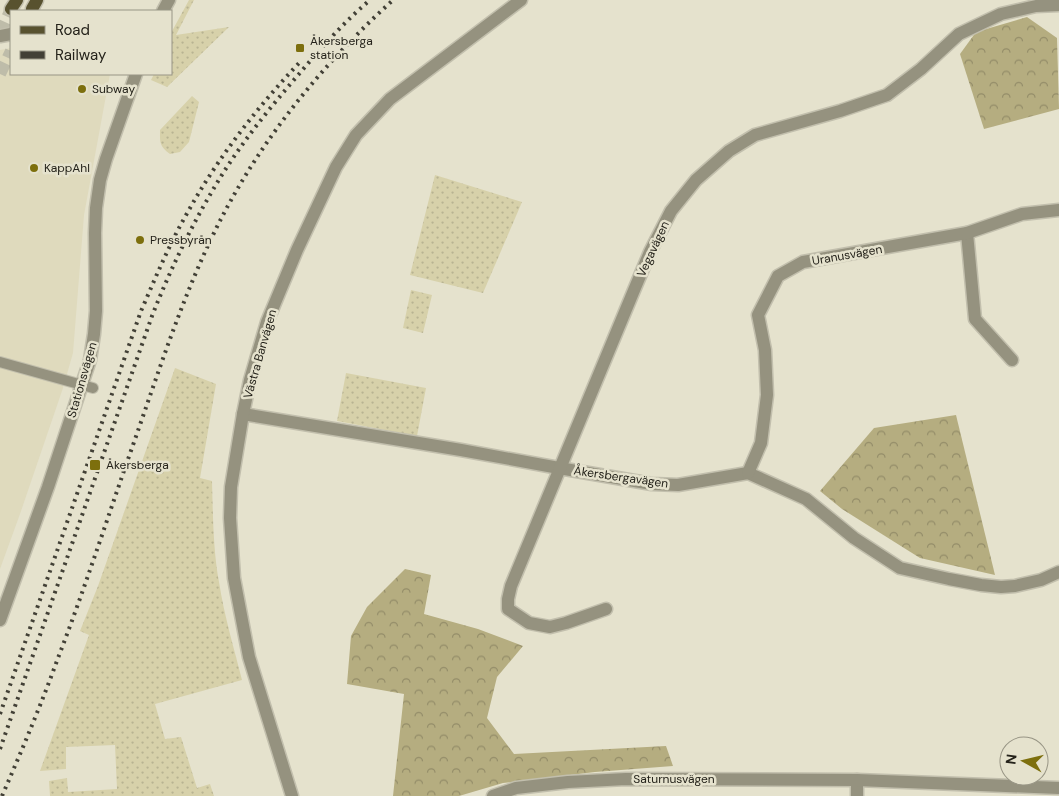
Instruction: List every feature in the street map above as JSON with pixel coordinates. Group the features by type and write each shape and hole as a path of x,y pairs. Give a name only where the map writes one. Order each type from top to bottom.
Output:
{"street":[{"name":"Västra Banvägen","path":"292,796 250,657 234,578 230,518 231,487 250,380 268,322 289,268 336,167 356,135 390,99 521,0"},
{"name":"Vegavägen","path":"606,609 550,627 529,623 508,609 508,599 511,586 559,468 650,252 671,211 696,180 729,151 755,135 840,111 887,95 921,69 959,34 974,26 1001,14 1036,6 1059,5"},
{"name":"Stationsvägen","path":"0,620 48,487 88,386 96,319 95,225 100,180 136,75"},
{"name":"Uranusvägen","path":"748,473 761,443 767,395 765,350 758,314 778,276 803,262 967,233 1022,214 1059,210"},
{"path":"967,233 975,319 1012,360"},
{"path":"0,362 88,386"},
{"name":"Åkersbergavägen","path":"243,414 652,484 678,485 748,473"},
{"path":"748,473 806,499 854,538 900,568 973,584 1001,587 1040,580 1059,572"},
{"name":"Saturnusvägen","path":"493,796 516,788 568,782 626,779 857,780 1059,788"},
{"path":"857,780 858,796"}],"shaded area":[{"path":"189,0 194,0 176,35 229,27 167,87 151,80 154,75 172,75 172,31"},
{"path":"10,48 10,75 110,75 84,215 73,353 63,388 0,569 0,50"},
{"path":"192,96 199,102 189,142 180,152 170,154 161,143 160,130"},
{"path":"435,175 522,202 483,293 410,275"},
{"path":"411,290 432,295 423,333 403,328"},
{"path":"175,368 216,384 200,478 212,481 217,570 226,619 242,680 155,704 165,739 181,737 197,788 210,784 214,796 50,796 49,781 67,778 68,792 117,789 115,745 66,747 66,769 40,771 89,635 80,631 98,586"},
{"path":"346,373 426,388 417,436 337,421"}],"green space":[{"path":"1027,17 1057,38 1059,109 984,129 960,54 976,32"},
{"path":"956,415 995,575 920,558 842,509 820,491 874,428"},
{"path":"405,569 431,575 424,614 478,629 523,646 497,677 487,718 514,754 666,746 673,766 595,772 503,783 459,796 393,796 404,694 347,684 351,636 367,607"}],"tunnel":[{"path":"0,33 10,11"},
{"path":"0,74 10,53"}],"railway":[{"path":"0,749 152,316 185,241 214,187 251,133 324,45 370,0"},
{"path":"2,796 52,676 174,328 209,243 240,185 278,127 344,48 393,0"},
{"path":"0,714 141,311 162,263 185,217 223,156 252,117 299,63"}],"place":[{"name":"Åkersberga station","path":"300,48"},
{"name":"Subway","path":"82,89"},
{"name":"KappAhl","path":"34,168"},
{"name":"Pressbyrån","path":"140,240"},
{"name":"Åkersberga","path":"95,465"}]}
